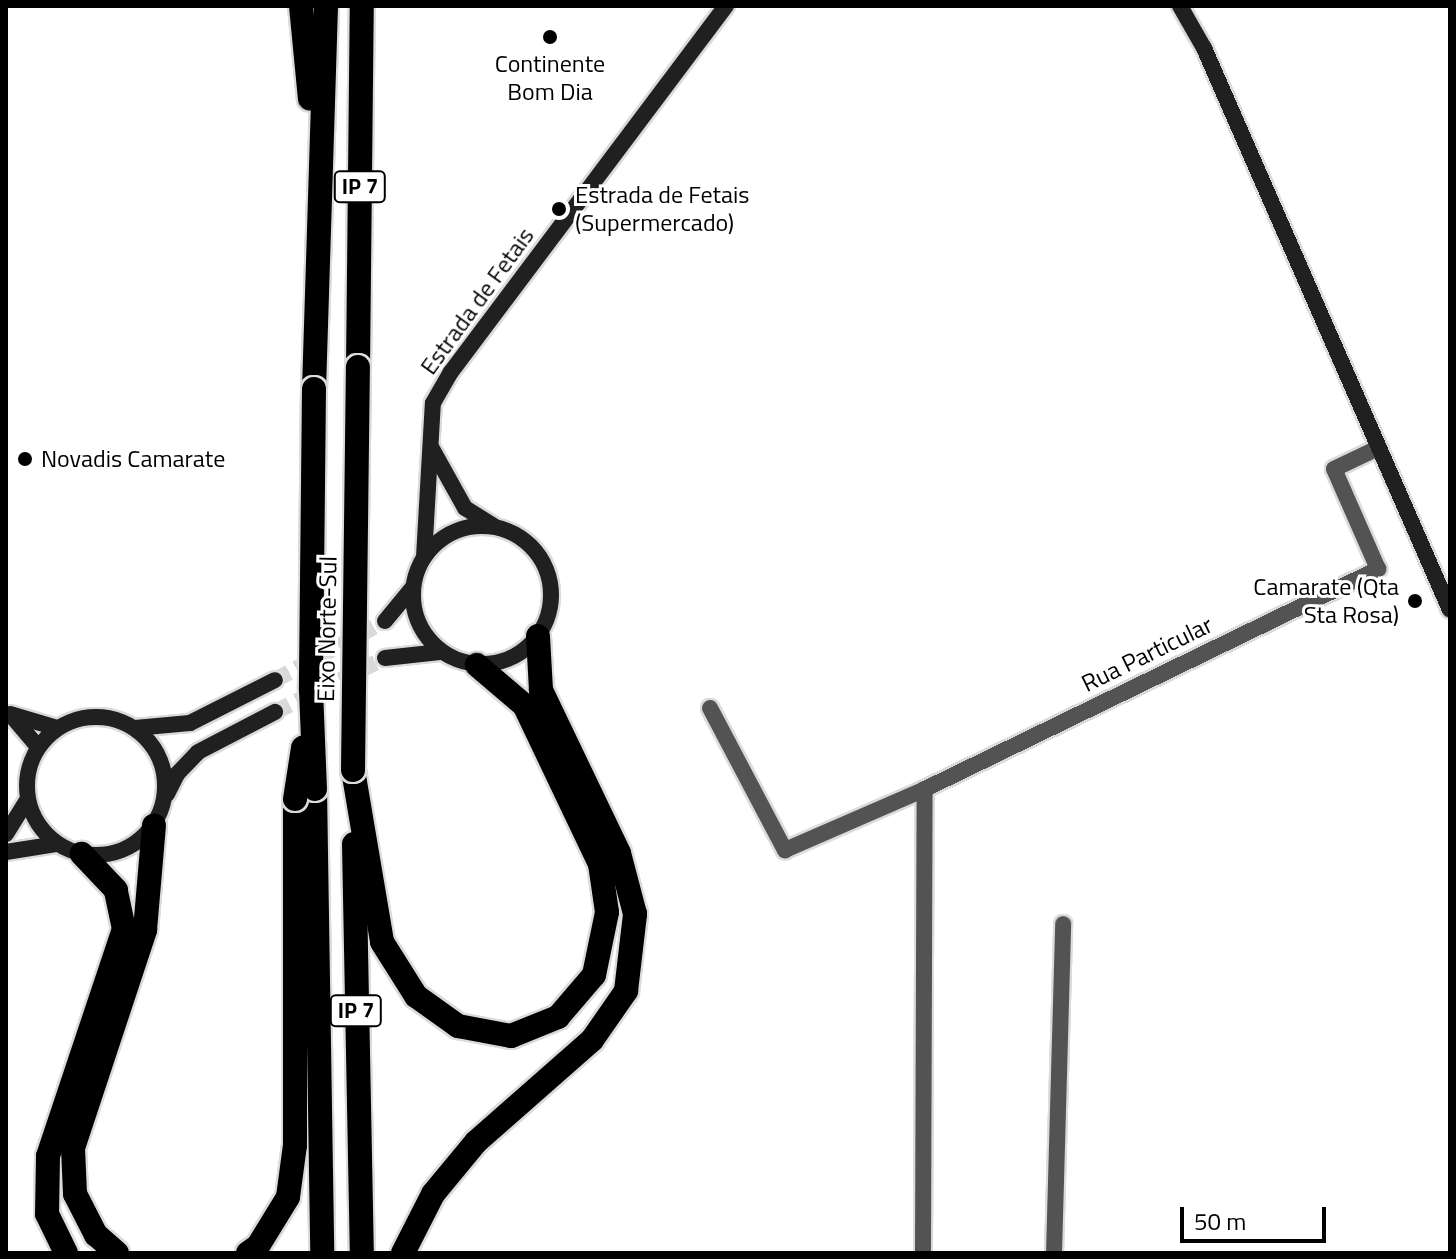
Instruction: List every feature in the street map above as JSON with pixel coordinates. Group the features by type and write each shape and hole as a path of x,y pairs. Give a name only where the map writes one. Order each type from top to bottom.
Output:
{"highway":[{"path":"301,6 320,189"},
{"path":"320,189 326,6"},
{"name":"Eixo Norte-Sul","path":"362,6 353,770 362,1253"},
{"name":"Eixo Norte-Sul","path":"320,189 314,389 311,690 305,794 322,1253"},
{"path":"403,1253 433,1194 467,1152 592,1040 626,991 635,914 619,853 541,690 538,636"},
{"path":"353,770 382,942 416,996 458,1026 511,1036 558,1017 594,975 607,912 600,864 524,705 477,665"},
{"path":"248,1253 258,1246 288,1197 295,1145 305,794"},
{"path":"117,1253 96,1235 75,1194 73,1148 145,930 154,825"},
{"path":"66,1253 47,1214 48,1156 124,929 116,890 82,854"}],"street":[{"name":"Estrada de Fetais","path":"424,557 428,440 433,403 451,372 726,6"},
{"path":"1180,6 1204,48 1376,449 1450,610"},
{"path":"385,658 440,652 477,665 522,653 538,636 550,611 546,570 521,538 465,508 428,440"},
{"name":"Rua Particular","path":"710,708 785,850 925,789 1378,569 1334,469 1376,449"},
{"path":"385,621 413,587 424,557 443,538 468,527 496,527"},
{"path":"413,587 414,612 423,634 440,652"},
{"path":"275,680 190,723 135,728 96,717 57,728 38,747 27,772 27,800 38,825 57,844 82,854 110,854 135,844 154,825 177,774 198,752 275,712"},
{"path":"8,713 57,728"},
{"path":"8,713 38,747"},
{"path":"135,728 159,759 165,799"},
{"path":"923,1253 925,789"},
{"path":"6,834 27,800"},
{"path":"6,852 57,844"},
{"path":"1054,1253 1063,924"}],"tunnel":[{"path":"275,680 385,621"},
{"path":"275,712 385,658"}],"place":[{"name":"Continente Bom Dia","path":"550,37"},
{"name":"Estrada de Fetais (Supermercado)","path":"559,209"},
{"name":"Novadis Camarate","path":"25,459"},
{"name":"Camarate (Qta Sta Rosa)","path":"1415,601"}]}
